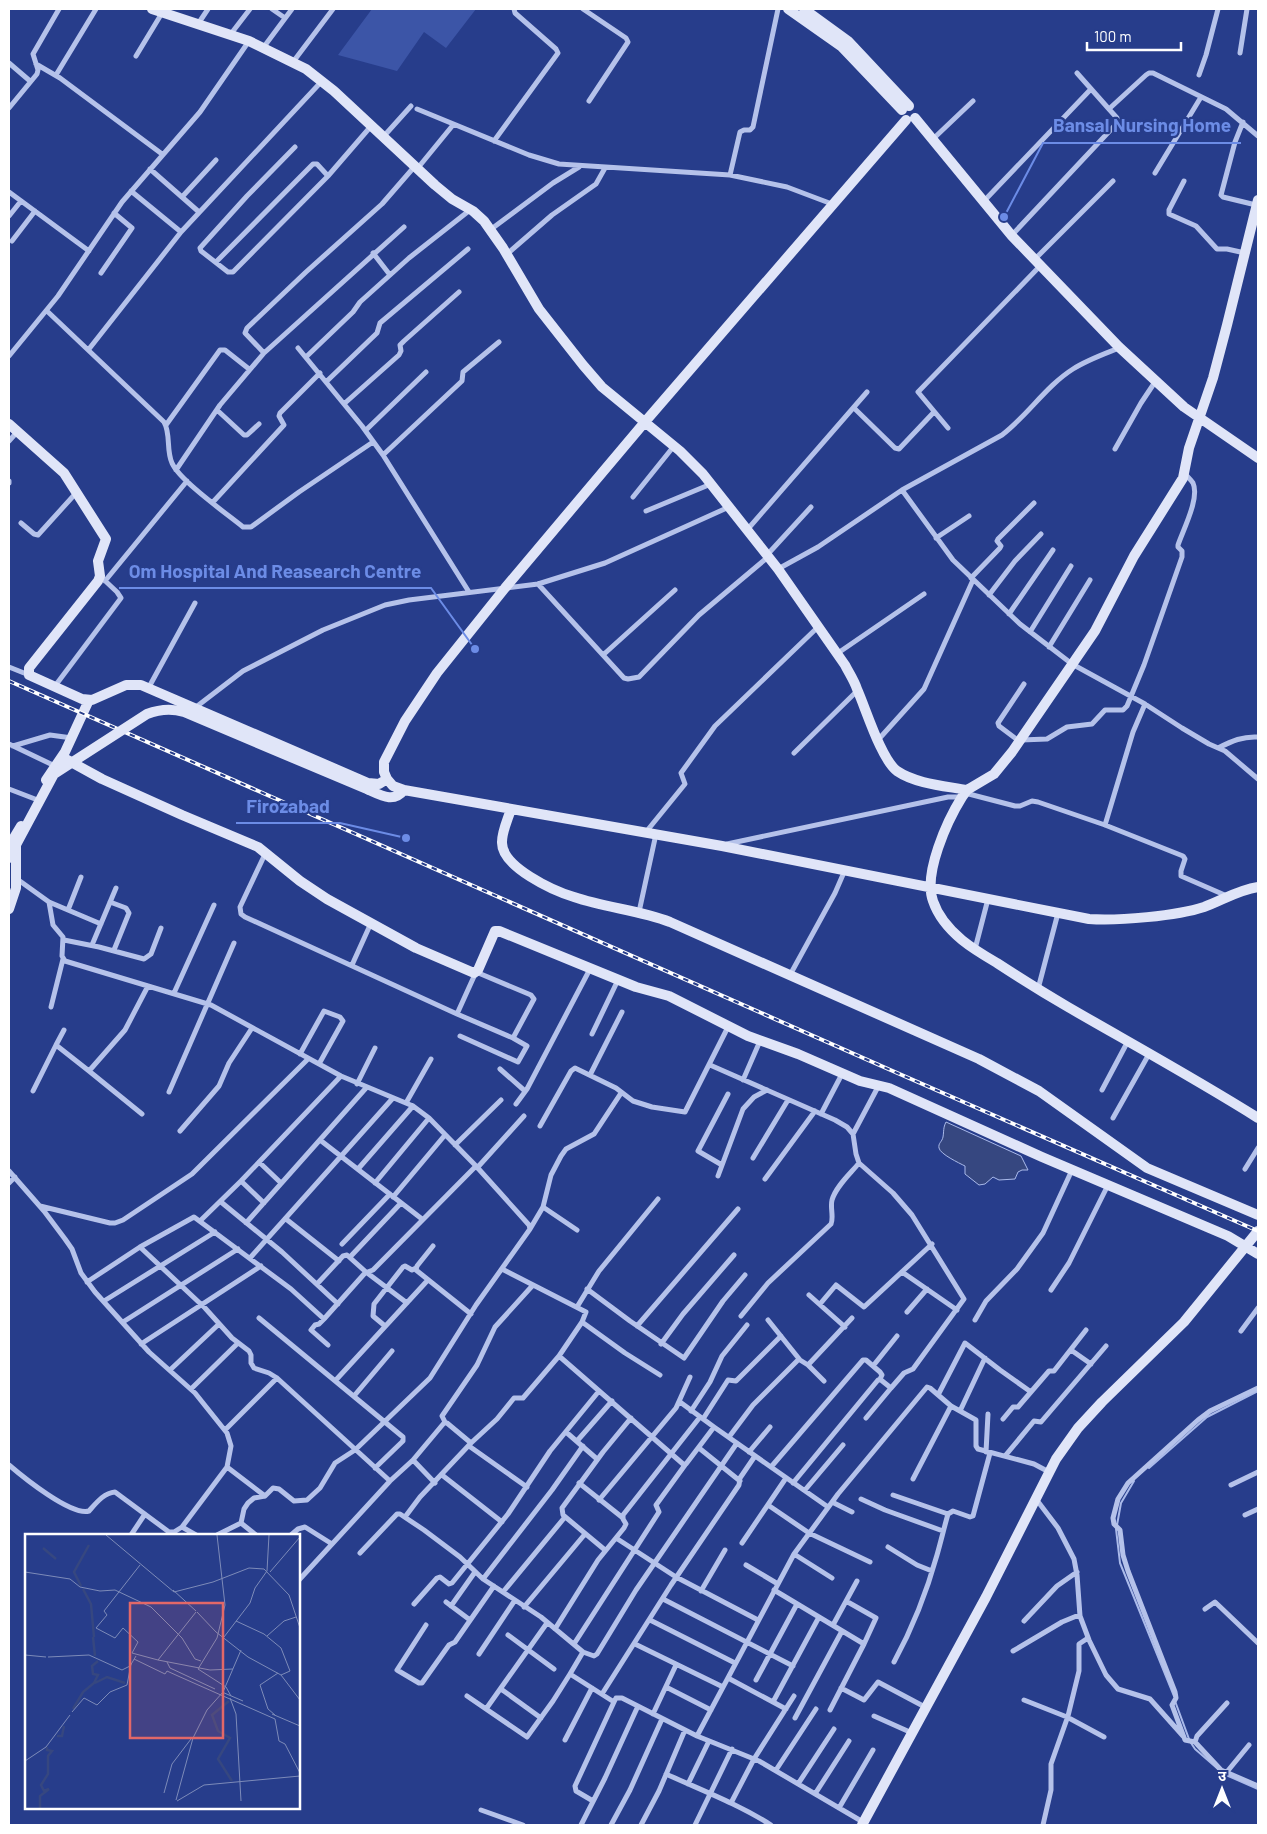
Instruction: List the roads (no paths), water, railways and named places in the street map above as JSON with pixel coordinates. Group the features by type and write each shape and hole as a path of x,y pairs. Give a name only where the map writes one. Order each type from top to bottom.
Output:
{"street":[{"path":"9,108 11,101 38,72 33,54 59,9"},
{"path":"56,75 96,9"},
{"path":"152,9 166,11 249,41 293,62 322,80 443,192 479,216 507,254 539,309 583,365 614,398 694,463 778,569 838,653 858,690 878,740 888,760 897,771 916,779 1014,806 1035,802 1105,825 1183,856 1185,859 1181,876 1227,896"},
{"path":"198,24 208,9"},
{"path":"230,35 250,9"},
{"path":"272,9 285,18"},
{"path":"263,48 292,9"},
{"path":"293,62 333,9"},
{"path":"494,141 558,53 556,49 515,13 514,9"},
{"path":"583,9 626,38 628,42 589,101"},
{"path":"730,175 740,132 750,130 753,127 778,9"},
{"path":"788,9 842,47 908,113"},
{"path":"804,9 848,41 1012,236 1119,348 1155,382 1200,419 1258,458"},
{"path":"1199,75 1218,9"},
{"path":"1240,53 1247,9"},
{"path":"136,56 166,11"},
{"path":"9,356 47,310 131,190 205,105 249,41"},
{"path":"9,63 30,82"},
{"path":"36,64 56,75 162,154"},
{"path":"1108,108 1112,107 1148,73 1153,73 1226,109 1258,136"},
{"path":"1012,236 1118,121 1077,74"},
{"path":"88,349 181,232 322,80"},
{"path":"984,202 1091,89"},
{"path":"1155,173 1201,97"},
{"path":"932,140 973,101"},
{"path":"384,136 411,106"},
{"path":"416,110 549,161 605,168 730,175 787,187 833,204"},
{"path":"908,113 833,204 505,588 437,673 409,714 384,762 384,772 387,779 393,786 404,790 722,846 1058,913 1102,920 1143,917 1195,909 1245,889 1258,887"},
{"path":"722,846 965,793 994,774 1020,741 1095,631 1134,556 1185,474 1189,448 1200,419 1228,325 1258,203 1223,197 1221,195 1235,142 1243,122"},
{"path":"264,353 246,334 247,328 382,204 453,125"},
{"path":"295,146 200,248 228,272 233,272 328,176 372,126"},
{"path":"182,197 216,160"},
{"path":"216,262 313,164 316,164 328,176"},
{"path":"490,230 553,183 580,166"},
{"path":"507,254 552,215 596,184 605,168"},
{"path":"150,169 199,212"},
{"path":"948,428 918,392 1113,181"},
{"path":"1184,181 1169,210 1169,214 1196,226 1217,248 1245,253"},
{"path":"131,190 181,232"},
{"path":"9,192 89,251"},
{"path":"9,216 21,201"},
{"path":"306,357 353,312 360,302 390,275 470,210"},
{"path":"12,241 35,211"},
{"path":"101,273 132,228 114,213"},
{"path":"176,470 217,410 248,370 373,253 404,227"},
{"path":"326,381 377,332 380,323 440,270 468,249"},
{"path":"373,253 390,275"},
{"path":"346,403 399,355 401,351 400,345 404,341 459,292"},
{"path":"47,310 166,425 170,460 176,470 187,482 244,527 251,527 299,492 374,442"},
{"path":"383,455 462,381 464,371 499,342"},
{"path":"298,348 346,403 366,430 469,592"},
{"path":"778,569 818,547 902,490 1002,435 1015,425 1068,372 1083,363 1119,348"},
{"path":"166,425 220,350 228,352 248,370"},
{"path":"366,430 426,372"},
{"path":"213,502 282,427 284,424 280,414 320,373"},
{"path":"1115,449 1140,403 1155,382"},
{"path":"747,530 867,392"},
{"path":"854,408 895,448 899,449 934,412"},
{"path":"217,410 244,435 247,435 259,424"},
{"path":"9,424 64,474 106,537 106,542 100,552 98,561 102,578 121,598 54,687"},
{"path":"9,441 18,431"},
{"path":"632,497 674,446"},
{"path":"1024,684 998,722 1000,726 1020,741 1047,739 1067,726 1092,724 1105,710 1123,710 1127,706 1144,665 1182,557 1182,552 1178,545 1192,505 1194,493 1193,483 1185,474"},
{"path":"29,676 29,668 98,582 187,482"},
{"path":"646,511 711,484"},
{"path":"902,490 961,569 1030,632 1072,664 1145,704 1182,728 1231,755 1258,779"},
{"path":"21,523 38,535 76,493"},
{"path":"878,740 924,689 972,579 1001,547 997,541 998,539 1034,504"},
{"path":"196,708 244,671 337,624 397,602 538,584 605,563 729,507"},
{"path":"538,584 626,679 638,677 699,616 768,556 811,507"},
{"path":"936,538 969,516"},
{"path":"988,595 1015,561 1041,534"},
{"path":"1009,614 1052,550"},
{"path":"1030,632 1072,566"},
{"path":"1049,647 1090,580"},
{"path":"603,655 675,590"},
{"path":"838,653 924,594"},
{"path":"149,687 195,603"},
{"path":"638,912 651,833 685,784 681,773 712,730 819,626"},
{"path":"9,668 88,700 96,700 126,685 149,687 368,783 379,784 387,779"},
{"path":"794,752 858,690"},
{"path":"9,909 17,879 11,841 72,738 88,700"},
{"path":"1105,825 1133,732 1145,704"},
{"path":"9,858 54,774 147,714 160,710 184,712 384,797 392,798 400,795 404,790"},
{"path":"11,745 50,735 72,738"},
{"path":"1218,748 1233,740 1258,737"},
{"path":"11,745 58,761 247,842 266,852 312,890 416,948 533,996 533,1002 513,1038"},
{"path":"9,789 35,799"},
{"path":"965,793 939,848 933,870 931,888 934,904 946,924 962,940 1038,990 1208,1087 1258,1118"},
{"path":"511,809 501,842 507,856 520,870 542,883 574,897 638,912 670,922 987,1063 1052,1100 1147,1168 1258,1215"},
{"path":"266,852 242,902 241,914 527,1046 518,1062 460,1036"},
{"path":"790,975 835,893 845,870"},
{"path":"68,910 81,877"},
{"path":"17,879 49,902 101,924"},
{"path":"92,945 116,888"},
{"path":"975,949 988,899"},
{"path":"49,902 53,925 63,936 64,940 63,959 51,1007"},
{"path":"110,902 126,908 129,913 114,950"},
{"path":"174,993 214,905"},
{"path":"1038,990 1058,913"},
{"path":"352,965 371,923"},
{"path":"64,940 114,950 139,958 147,958 151,954 161,928"},
{"path":"457,1014 496,930 643,990 661,992 728,1027 760,1041 798,1054 860,1081 880,1085 1072,1170 1228,1236 1258,1254"},
{"path":"169,1092 234,944"},
{"path":"63,959 67,962 208,1004 341,1076 413,1106 429,1118 476,1167 529,1225 530,1229"},
{"path":"516,1104 525,1091 590,968"},
{"path":"592,1034 618,980"},
{"path":"89,1071 125,1030 148,986"},
{"path":"300,1054 324,1011 340,1017 342,1021 319,1064"},
{"path":"590,1075 622,1012"},
{"path":"540,1126 573,1069 577,1068 616,1088 627,1098 640,1104 686,1112 728,1027"},
{"path":"180,1131 218,1086 232,1058 252,1028"},
{"path":"33,1091 64,1030"},
{"path":"743,1080 760,1041"},
{"path":"1102,1090 1128,1042"},
{"path":"56,1045 142,1114"},
{"path":"358,1084 375,1048"},
{"path":"1113,1118 1149,1054"},
{"path":"39,1206 115,1223 123,1220 184,1181 200,1168 308,1058"},
{"path":"406,1103 431,1058"},
{"path":"710,1065 842,1124 853,1134"},
{"path":"500,1069 525,1091"},
{"path":"766,1179 818,1113 842,1074"},
{"path":"200,1221 241,1181 341,1076"},
{"path":"866,1418 905,1372 913,1369 964,1298 932,1244 912,1215 893,1194 859,1163 853,1134 880,1085"},
{"path":"246,1223 366,1088"},
{"path":"718,1176 743,1109 751,1100 767,1090"},
{"path":"241,1523 244,1509 248,1503 252,1499 265,1496 275,1488 294,1501 307,1500 320,1488 335,1463 355,1450 430,1378 471,1314 530,1229 543,1206 551,1175 564,1152 594,1134 621,1093"},
{"path":"722,1165 698,1151 728,1094"},
{"path":"250,1258 393,1098"},
{"path":"455,1145 501,1100"},
{"path":"753,1158 788,1100"},
{"path":"358,1169 413,1106"},
{"path":"328,1345 311,1330 314,1326 324,1319 366,1272 373,1270 476,1167 524,1116"},
{"path":"375,1183 429,1118"},
{"path":"342,1244 391,1195 445,1135"},
{"path":"320,1140 422,1219"},
{"path":"1245,1169 1258,1148"},
{"path":"259,1162 281,1184"},
{"path":"741,1316 768,1283 831,1224 833,1220 831,1211 834,1196 859,1163"},
{"path":"975,1320 986,1301 1017,1269 1043,1233 1072,1170"},
{"path":"9,1171 72,1249 87,1282 140,1344 191,1389 225,1430 231,1446 227,1467 182,1527 174,1532 166,1530 116,1492 111,1492 100,1498 89,1511 83,1511 52,1497 9,1465"},
{"path":"9,1183 14,1177"},
{"path":"241,1181 264,1203"},
{"path":"1051,1290 1069,1263 1108,1184"},
{"path":"577,1307 587,1288 658,1200"},
{"path":"220,1202 267,1240 338,1304"},
{"path":"350,1257 401,1203"},
{"path":"543,1206 577,1230"},
{"path":"637,1326 738,1209"},
{"path":"87,1282 140,1247 192,1217 291,1289 324,1319"},
{"path":"286,1219 338,1261"},
{"path":"593,1801 576,1791 575,1786 616,1698 622,1698 697,1736 732,1749 776,1770 863,1824 986,1597 1056,1458 1078,1428 1102,1402 1184,1322 1258,1231"},
{"path":"104,1301 215,1232"},
{"path":"820,1304 836,1285 864,1307 932,1244"},
{"path":"385,1326 373,1316 372,1307 404,1266 410,1270 416,1268 433,1246"},
{"path":"140,1247 238,1343 251,1353 251,1364 254,1368 277,1378 390,1480"},
{"path":"123,1322 238,1249"},
{"path":"317,1284 345,1255 407,1303"},
{"path":"661,1344 683,1314 734,1255"},
{"path":"140,1344 261,1266"},
{"path":"416,1268 427,1281 471,1314"},
{"path":"405,1517 434,1483 497,1419 514,1398 523,1398 559,1356 582,1322 586,1312 502,1269"},
{"path":"902,1272 957,1310"},
{"path":"587,1288 661,1344 681,1358 685,1358 713,1316 745,1275"},
{"path":"335,1381 427,1281"},
{"path":"527,1487 470,1445 445,1422 442,1416 480,1360 494,1329 533,1285"},
{"path":"907,1312 927,1289"},
{"path":"809,1295 845,1327"},
{"path":"1241,1331 1258,1308"},
{"path":"259,1318 403,1437 404,1440 375,1468"},
{"path":"808,1365 852,1318"},
{"path":"768,1320 800,1360 808,1365 824,1381"},
{"path":"582,1322 638,1362 660,1375"},
{"path":"170,1370 219,1324"},
{"path":"692,1411 710,1382 722,1356 747,1325"},
{"path":"1003,1419 1012,1407 1018,1408 1049,1370 1054,1371 1086,1330"},
{"path":"623,1518 623,1515 702,1418 728,1380 736,1381 781,1336"},
{"path":"873,1366 897,1336"},
{"path":"191,1389 238,1343"},
{"path":"938,1395 964,1343 1031,1392"},
{"path":"1004,1456 1034,1421 1040,1422 1106,1346"},
{"path":"1071,1350 1091,1364"},
{"path":"354,1396 392,1351"},
{"path":"559,1356 685,1465"},
{"path":"960,1411 985,1358"},
{"path":"729,1437 753,1405 800,1360"},
{"path":"771,1467 861,1362 865,1360 881,1373 880,1380 794,1482"},
{"path":"599,1500 680,1402 690,1377"},
{"path":"225,1430 277,1378"},
{"path":"880,1380 891,1388"},
{"path":"697,1736 794,1554 828,1506 926,1388 930,1388 951,1406 977,1421 976,1446 978,1449 1034,1464 1049,1472"},
{"path":"1183,1736 1173,1709 1175,1699 1168,1673 1125,1563 1117,1527 1113,1518 1116,1504 1121,1493 1136,1474 1204,1415 1258,1388"},
{"path":"414,1604 437,1578 440,1577 447,1584 450,1584 502,1522 550,1451 599,1390"},
{"path":"577,1441 612,1401"},
{"path":"680,1402 736,1444 828,1506"},
{"path":"913,1479 951,1406"},
{"path":"894,1662 910,1628 932,1571 948,1514 953,1511 970,1517 973,1516 988,1452 988,1414"},
{"path":"605,1550 565,1517 562,1513 562,1508 597,1459 631,1418"},
{"path":"300,1579 390,1480 413,1460 445,1422"},
{"path":"574,1644 658,1512 656,1505 714,1427"},
{"path":"749,1452 770,1427"},
{"path":"566,1432 597,1459"},
{"path":"360,1553 397,1514 405,1517 432,1535 483,1579 547,1623 583,1652 594,1656 736,1444"},
{"path":"805,1490 843,1445"},
{"path":"483,1579 552,1490 583,1446"},
{"path":"699,1448 740,1481"},
{"path":"602,1694 676,1577 739,1485 755,1456"},
{"path":"413,1460 434,1483"},
{"path":"227,1467 265,1496"},
{"path":"1231,1485 1258,1472"},
{"path":"442,1475 502,1522"},
{"path":"742,1542 786,1478"},
{"path":"555,1629 605,1550 626,1525 623,1518 579,1483"},
{"path":"893,1495 948,1514"},
{"path":"861,1499 885,1510 943,1531"},
{"path":"1036,1499 1058,1528 1074,1559 1077,1572 1079,1615 1106,1675 1114,1686 1124,1692 1150,1699 1186,1741 1193,1742 1216,1766 1226,1773 1258,1786"},
{"path":"832,1502 852,1512"},
{"path":"768,1506 809,1533 870,1562"},
{"path":"1245,1515 1258,1509"},
{"path":"132,1534 145,1514"},
{"path":"503,1592 565,1517"},
{"path":"219,1534 241,1523"},
{"path":"241,1523 255,1534"},
{"path":"182,1527 194,1534"},
{"path":"292,1534 300,1528 307,1528 332,1544"},
{"path":"162,1534 166,1530"},
{"path":"524,1607 585,1534"},
{"path":"616,1538 676,1577 758,1620"},
{"path":"888,1547 917,1565 932,1571"},
{"path":"701,1591 724,1550"},
{"path":"794,1554 832,1578"},
{"path":"746,1565 778,1584"},
{"path":"451,1606 475,1572"},
{"path":"1024,1621 1057,1586 1077,1572"},
{"path":"833,1625 857,1581"},
{"path":"426,1625 397,1670 420,1683 449,1645 455,1642 494,1586"},
{"path":"774,1590 864,1644"},
{"path":"663,1599 793,1666"},
{"path":"478,1654 515,1600"},
{"path":"830,1710 876,1618 846,1601"},
{"path":"446,1602 470,1620"},
{"path":"1205,1609 1215,1602 1258,1643"},
{"path":"756,1680 797,1604"},
{"path":"1013,1651 1062,1622 1079,1615"},
{"path":"773,1702 819,1617"},
{"path":"650,1620 735,1663"},
{"path":"486,1709 547,1623"},
{"path":"795,1718 842,1631"},
{"path":"508,1635 554,1669"},
{"path":"1043,1825 1051,1790 1051,1764 1067,1717 1079,1671 1079,1644 1088,1638"},
{"path":"635,1644 723,1687"},
{"path":"467,1696 525,1737 541,1718 583,1652"},
{"path":"653,1714 676,1665"},
{"path":"570,1674 614,1702"},
{"path":"728,1678 786,1709"},
{"path":"841,1688 864,1700 878,1682 925,1707"},
{"path":"666,1687 711,1710"},
{"path":"565,1740 592,1688"},
{"path":"501,1689 541,1718"},
{"path":"731,1802 754,1759 794,1696"},
{"path":"1024,1700 1067,1717 1104,1737"},
{"path":"1193,1742 1228,1703"},
{"path":"581,1825 638,1706"},
{"path":"776,1770 816,1709"},
{"path":"874,1716 912,1733"},
{"path":"611,1825 630,1790 662,1719"},
{"path":"798,1784 834,1729"},
{"path":"641,1825 685,1730"},
{"path":"688,1784 709,1741"},
{"path":"815,1794 849,1741"},
{"path":"1226,1773 1249,1745"},
{"path":"695,1825 732,1749"},
{"path":"839,1808 873,1750"},
{"path":"666,1774 731,1802 769,1825"},
{"path":"481,1810 523,1825"}],"waterway":[{"path":"1149,1468 1207,1417 1258,1391"},
{"path":"1117,1525 1121,1503 1134,1481"},
{"path":"1116,1529 1120,1563 1174,1696"},
{"path":"1175,1701 1189,1739"},
{"path":"1191,1743 1195,1749 1218,1769"},
{"path":"1226,1775 1258,1789"}],"railway":[{"path":"9,681 1258,1231"}],"place":[{"name":"Bansal Nursing Home","path":"1004,217"},
{"name":"Om Hospital And Reasearch Centre","path":"475,649"},
{"name":"Firozabad","path":"406,838"}]}
